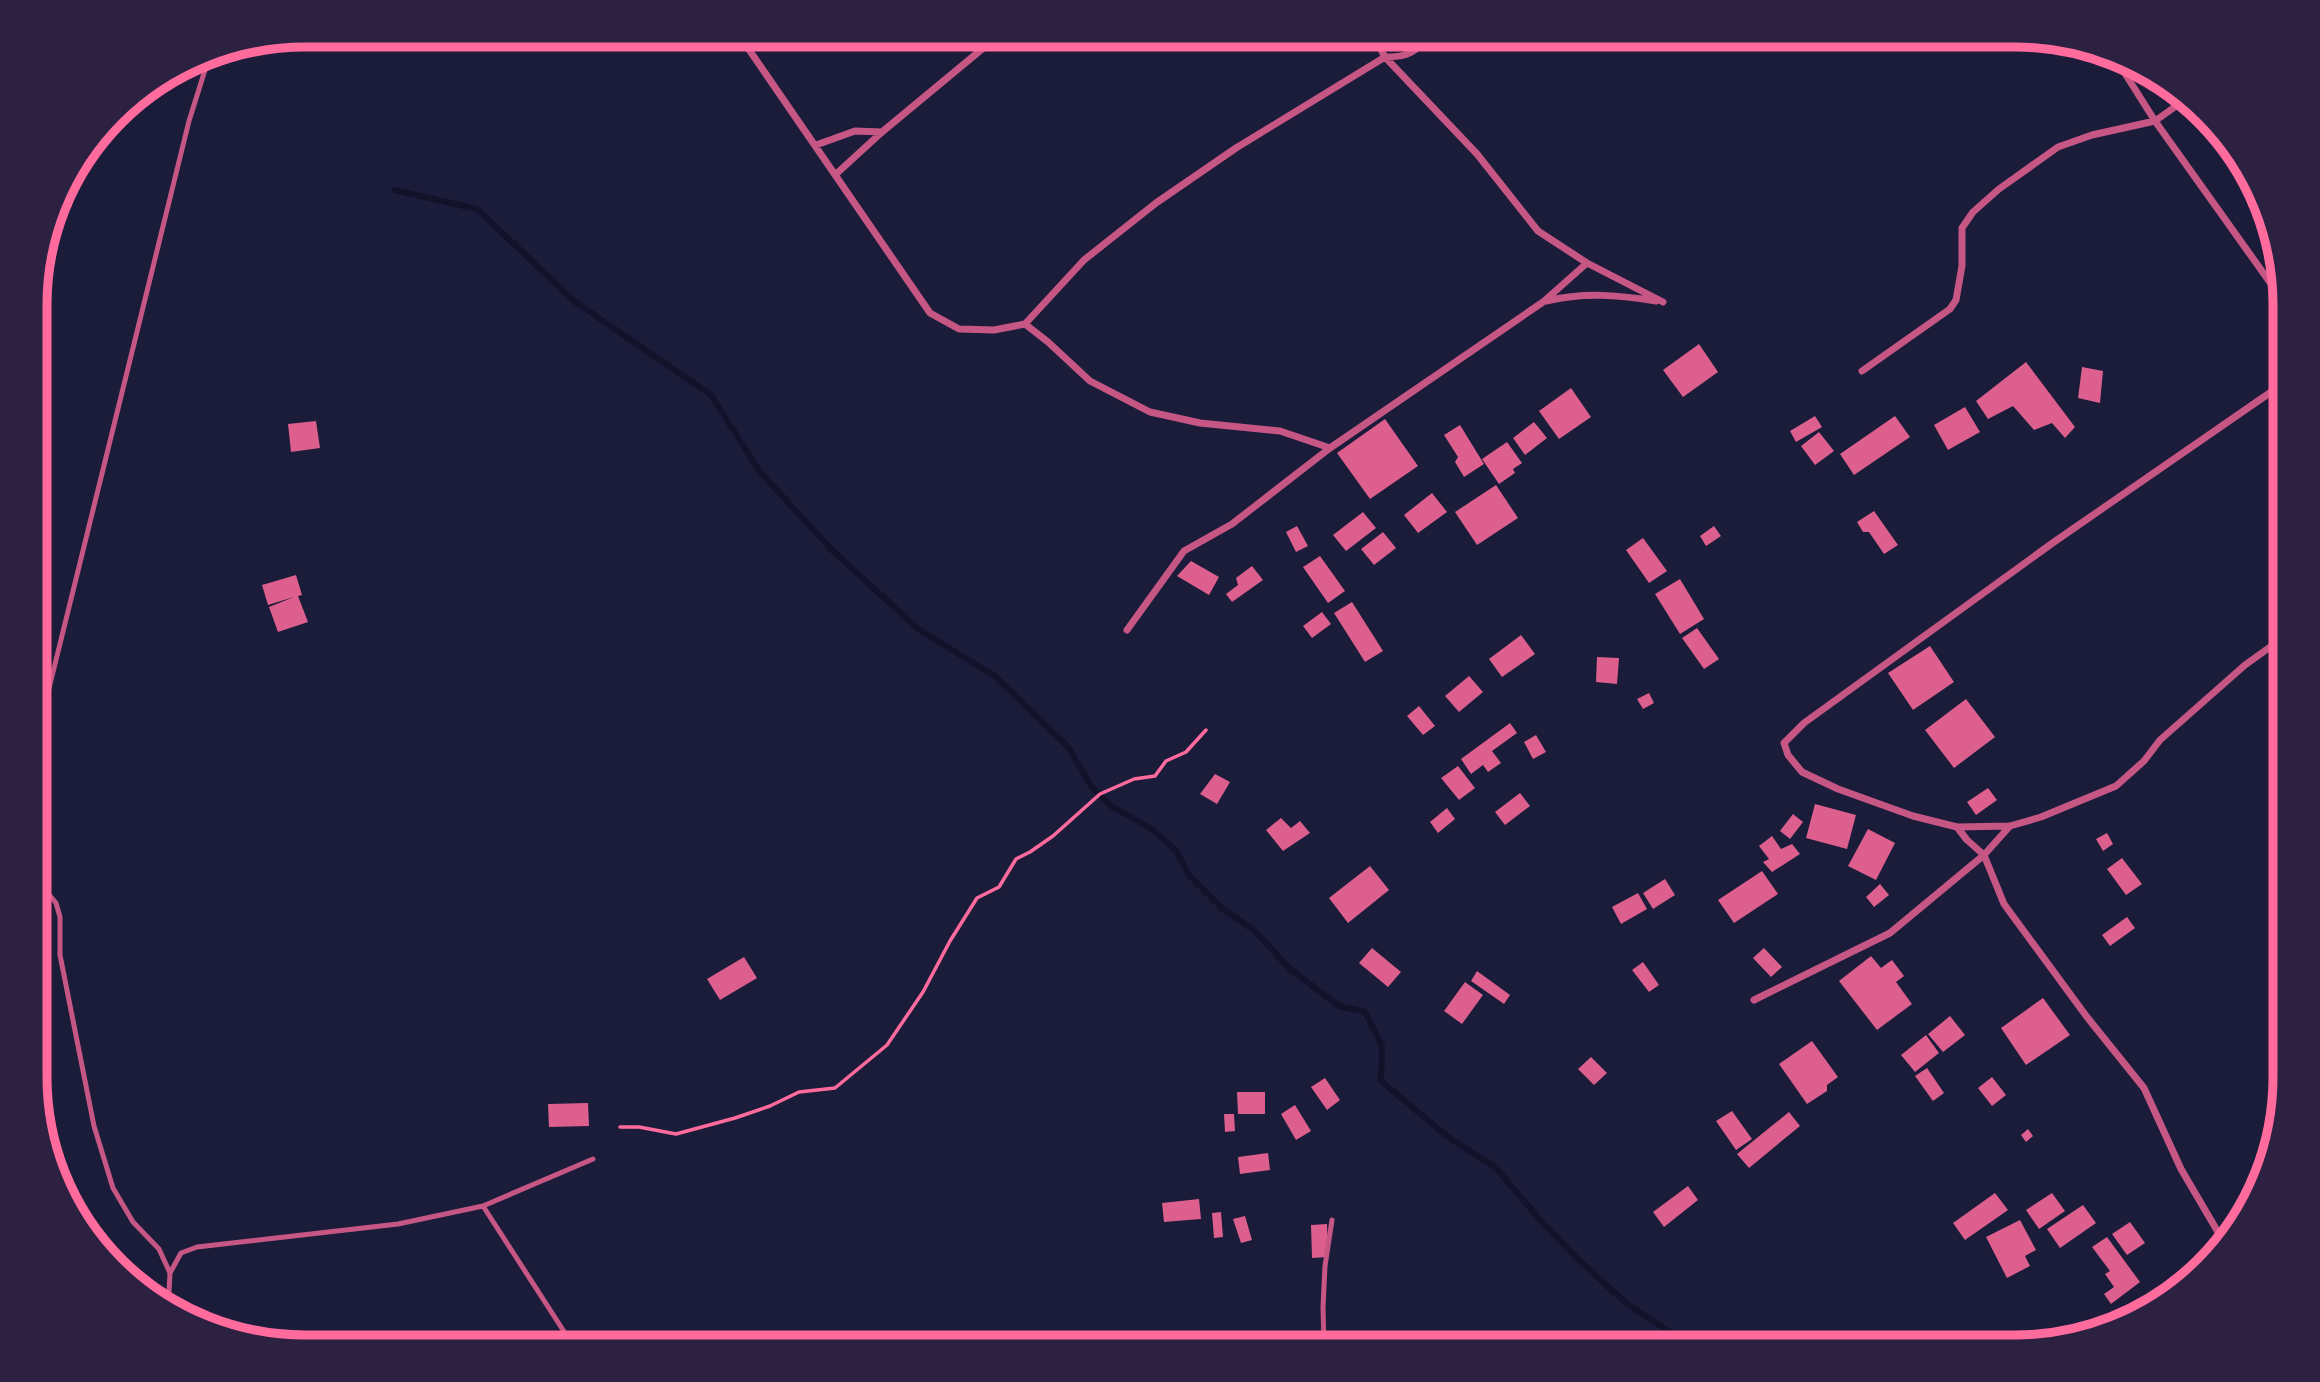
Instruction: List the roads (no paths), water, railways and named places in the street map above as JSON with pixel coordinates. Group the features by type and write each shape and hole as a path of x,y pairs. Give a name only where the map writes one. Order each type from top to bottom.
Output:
{"street":[{"path":"747,47 930,313 959,329 994,330 1025,324 1084,260 1156,203 1236,148 1385,57 1401,57 1419,47"},
{"path":"835,175 882,132 985,47"},
{"path":"1380,47 1385,57 1477,154 1538,231 1587,263 1663,302 1626,296 1575,294 1543,302"},
{"path":"2124,72 2155,121 2272,285"},
{"path":"1863,371 1950,309 1956,300 1962,266 1962,228 1973,212 1999,189 2058,147 2092,135 2155,121 2178,105"},
{"path":"816,145 855,131 882,132"},
{"path":"1127,630 1184,551 1232,524 1330,448 1543,302 1587,263"},
{"path":"1025,324 1090,381 1150,412 1200,422 1280,431 1330,448"},
{"path":"2273,391 2054,542 1804,723 1784,743 1787,755 1802,772 1838,789 1913,816 1957,827 2010,826 2040,817 2116,786 2144,761 2170,731 2245,665 2273,645"},
{"path":"1754,1000 1890,933 1984,855 2010,826"},
{"path":"1957,827 1984,855 2004,904 2087,1017 2144,1088 2182,1169 2220,1235"}],"lane":[{"path":"47,696 189,121 206,67"},
{"path":"47,892 56,902 60,917 60,955 75,1037 94,1126 113,1188 133,1222 159,1249 170,1273"},
{"path":"169,1295 170,1273 181,1253 197,1247 398,1224 483,1206 593,1160"},
{"path":"483,1206 566,1335"},
{"path":"1324,1335 1325,1265 1332,1220"}],"waterway":[{"path":"395,190 477,209 574,301 711,395 760,472 832,550 918,629 995,676 1068,747 1091,786 1111,806 1153,830 1176,850 1188,874 1223,909 1255,931 1290,969 1339,1006 1365,1012 1382,1046 1381,1081 1448,1137 1496,1168 1578,1259 1626,1303 1674,1335"}],"railway":[{"path":"48,280 52,253"}]}
